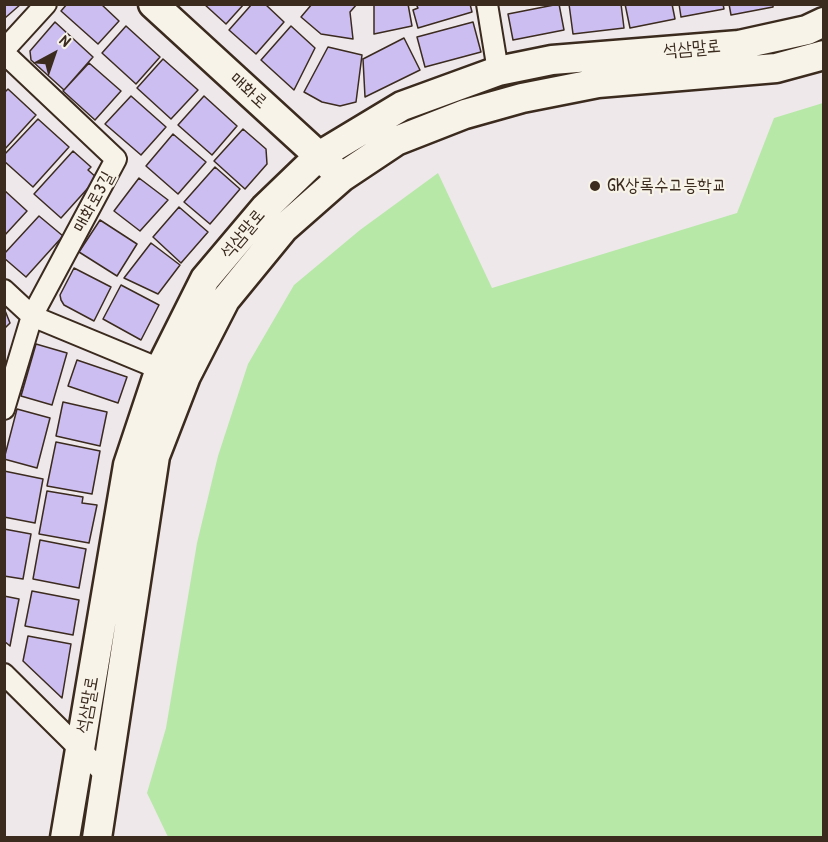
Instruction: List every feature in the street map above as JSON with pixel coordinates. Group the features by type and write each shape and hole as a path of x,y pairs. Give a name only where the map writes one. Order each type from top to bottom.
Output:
{"street":[{"path":"4,52 46,4"},
{"name":"매화로","path":"153,4 342,177"},
{"path":"487,4 498,71"},
{"name":"석삼말로","path":"64,837 128,465 160,369 205,279 265,208 319,156 402,106 498,71 552,60 739,45 807,30 824,22"},
{"name":"매화로3길","path":"4,52 116,159 32,316 4,410"},
{"name":"석삼말로","path":"97,837 155,456 186,376 225,300 284,228 342,177 396,141 465,114 522,98 598,83 776,68 824,55"},
{"path":"4,290 32,316 160,369"},
{"path":"4,674 107,776"}],"green space":[{"path":"823,103 823,837 168,837 147,793 166,728 197,543 218,456 248,364 294,285 360,230 438,173 492,288 737,213 774,118"}],"building":[{"path":"4,4 21,4 5,18"},
{"path":"67,4 101,4 119,21 98,44 61,11"},
{"path":"204,4 244,4 226,24"},
{"path":"252,4 265,4 284,22 256,54 229,30"},
{"path":"312,4 357,4 350,12 353,39 321,34 301,17"},
{"path":"374,4 408,4 412,26 374,34"},
{"path":"416,4 470,4 472,12 418,28 413,10 418,8"},
{"path":"559,4 564,30 513,40 508,14"},
{"path":"569,4 621,4 624,28 573,34"},
{"path":"625,4 672,4 675,19 630,28"},
{"path":"679,4 723,4 724,9 681,17"},
{"path":"729,4 773,4 773,7 731,15"},
{"path":"55,22 93,57 64,90 31,60 30,51"},
{"path":"473,22 481,52 425,67 417,37"},
{"path":"126,26 160,57 136,84 102,53"},
{"path":"291,26 315,48 294,90 261,60"},
{"path":"404,38 420,70 365,97 363,59"},
{"path":"328,47 362,55 356,102 340,106 322,102 304,92"},
{"path":"163,59 198,90 171,119 137,88"},
{"path":"89,63 121,91 95,120 63,91"},
{"path":"8,89 36,115 4,150 4,93"},
{"path":"131,96 166,127 141,155 105,124"},
{"path":"204,96 237,126 212,155 178,125"},
{"path":"38,119 69,147 33,187 4,161 4,155"},
{"path":"243,129 266,149 267,164 245,189 214,161"},
{"path":"173,134 206,162 178,194 146,166"},
{"path":"73,151 91,167 88,170 97,178 61,218 34,194"},
{"path":"215,167 240,189 210,224 184,202"},
{"path":"139,178 168,200 140,231 114,211"},
{"path":"4,190 27,211 4,236"},
{"path":"179,207 208,232 181,263 153,237"},
{"path":"39,216 63,236 26,277 4,258 4,254"},
{"path":"100,220 137,244 117,276 79,252"},
{"path":"151,243 180,265 158,294 124,278"},
{"path":"74,268 111,287 94,321 64,305 61,300 60,295"},
{"path":"121,285 159,305 141,340 103,319"},
{"path":"4,308 10,323 4,329"},
{"path":"36,344 67,353 52,405 21,396"},
{"path":"77,360 127,377 118,403 68,386"},
{"path":"63,402 107,412 100,446 56,436"},
{"path":"17,409 50,418 37,468 4,459"},
{"path":"56,442 100,451 92,494 47,486"},
{"path":"4,471 43,479 35,523 4,517"},
{"path":"47,491 83,497 82,503 97,505 89,543 39,534"},
{"path":"4,529 31,534 23,579 4,576"},
{"path":"40,540 86,549 79,588 33,579"},
{"path":"32,591 79,600 73,635 25,626"},
{"path":"4,596 19,599 10,646 4,641"},
{"path":"28,636 71,644 62,698 23,661"}],"place":[{"name":"GK상록수고등학교","path":"595,186"}]}
